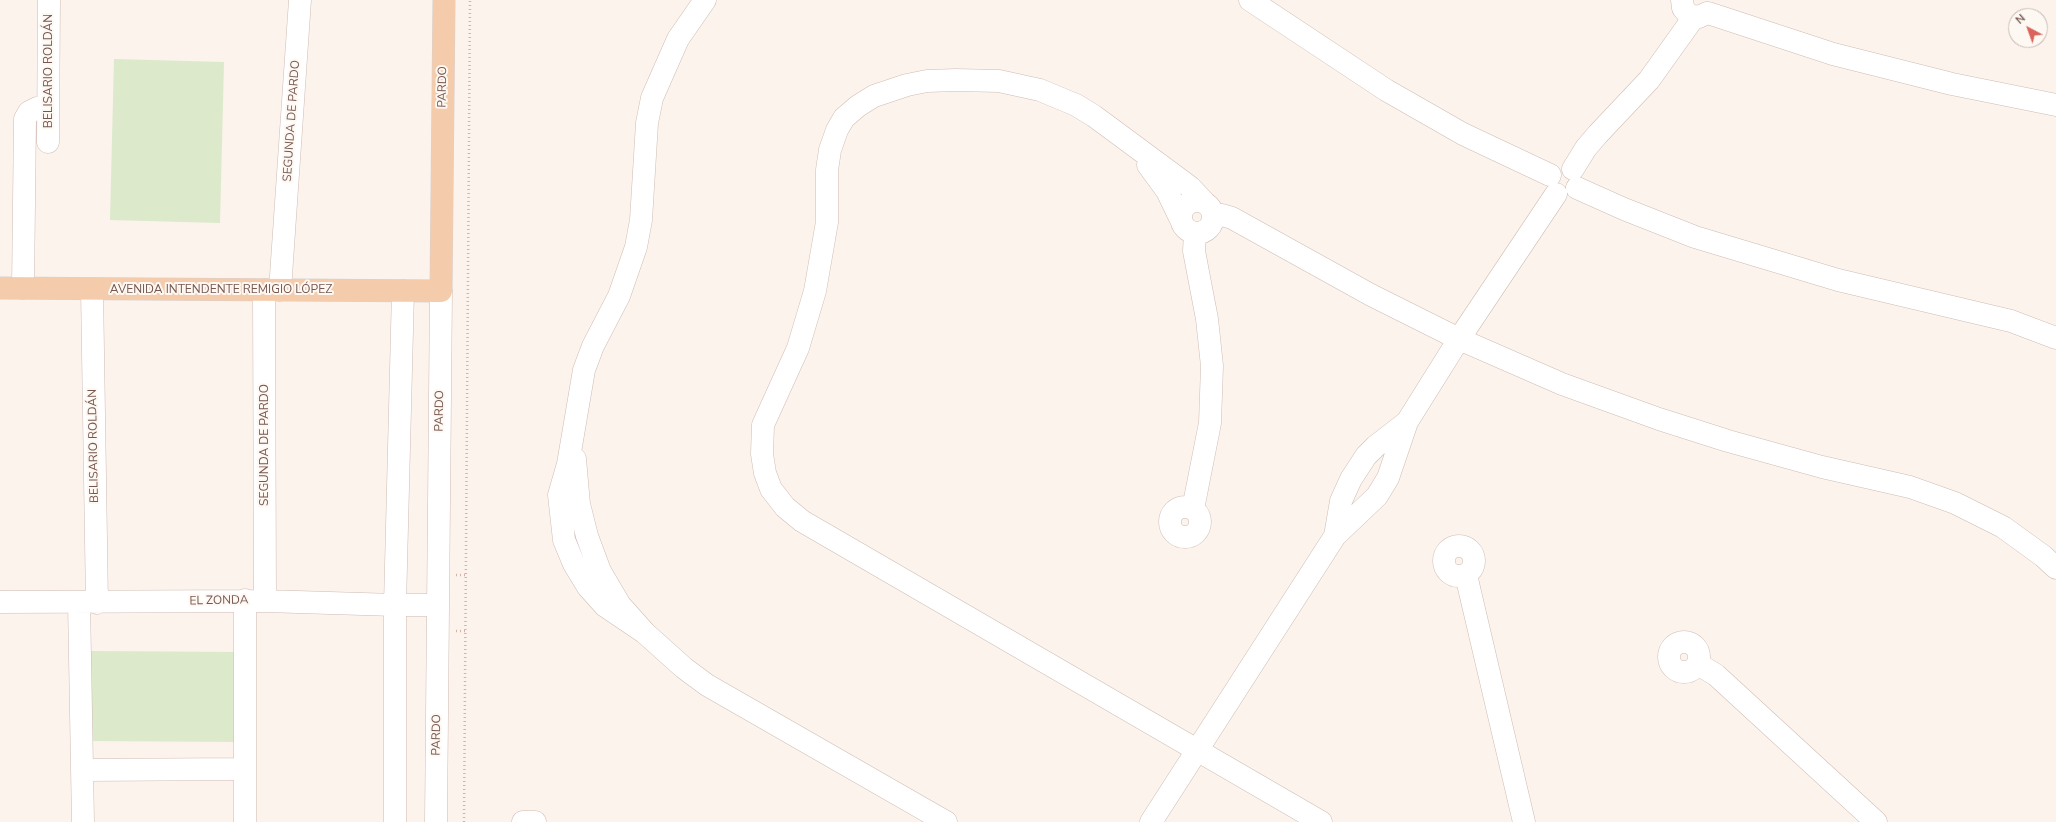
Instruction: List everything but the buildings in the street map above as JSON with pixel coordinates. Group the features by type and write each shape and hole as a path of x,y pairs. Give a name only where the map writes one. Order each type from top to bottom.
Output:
{"main road":[{"name":"PARDO","path":"441,291 444,0"},
{"name":"AVENIDA INTENDENTE REMIGIO LÓPEZ","path":"0,288 403,292 441,291"}],"street":[{"name":"BELISARIO ROLDÁN","path":"48,142 49,0"},
{"name":"SEGUNDA DE PARDO","path":"245,822 245,769 272,290 300,0"},
{"path":"645,633 605,606 588,587 574,564 568,549 560,513 559,495 574,428 578,393 584,370 593,346 621,290 636,247 641,220 647,123 652,98 678,39 705,0"},
{"path":"1250,0 1386,90 1553,184 1565,196 1570,195 1586,148 1649,80 1699,7 1786,40 1849,58 1952,84 2056,105"},
{"path":"1127,142 1155,173 1167,190 1188,226 1203,232 1208,228 1212,224 1209,209 1190,187 1127,142 1094,116 1076,105 1040,90 999,82 956,80 927,81 889,90 874,96 858,106 844,118 837,130 830,150 827,222 815,291 798,348 762,425 762,454 765,473 771,489 785,507 802,521 1321,822"},
{"path":"24,288 26,119 29,112 37,108 48,110"},
{"path":"1575,178 1630,211 1695,237 1838,280 2011,321 2056,338"},
{"path":"1151,822 1334,536 1377,496 1388,478 1407,422 1553,184"},
{"path":"1193,509 1210,423 1212,381 1211,346 1207,319 1194,251 1182,209 1186,204 1196,200 1209,209 1232,218 1371,295 1459,338 1562,384 1658,419 1728,441 1822,467 1910,487 1937,496 2003,527 2043,556 2056,568"},
{"name":"BELISARIO ROLDÁN","path":"83,822 82,770 88,603 92,289"},
{"name":"PARDO","path":"436,822 441,291"},
{"path":"396,822 395,605 403,292"},
{"path":"1334,536 1341,500 1351,479 1366,456 1376,446 1407,422"},
{"path":"574,428 575,474 579,504 589,541 600,571 620,605 645,633 684,668 707,685 946,822"},
{"path":"568,549 589,541"},
{"path":"1466,575 1524,822"},
{"name":"EL ZONDA","path":"0,602 88,603 255,601 395,605 438,604"},
{"path":"1698,664 1716,675 1876,822"},
{"path":"82,770 245,769"},
{"path":"523,822 535,822"}],"path":[{"path":"464,822 470,0"}],"green space":[{"path":"114,59 224,62 220,223 110,220"},
{"path":"91,651 239,652 238,742 90,741"}]}
